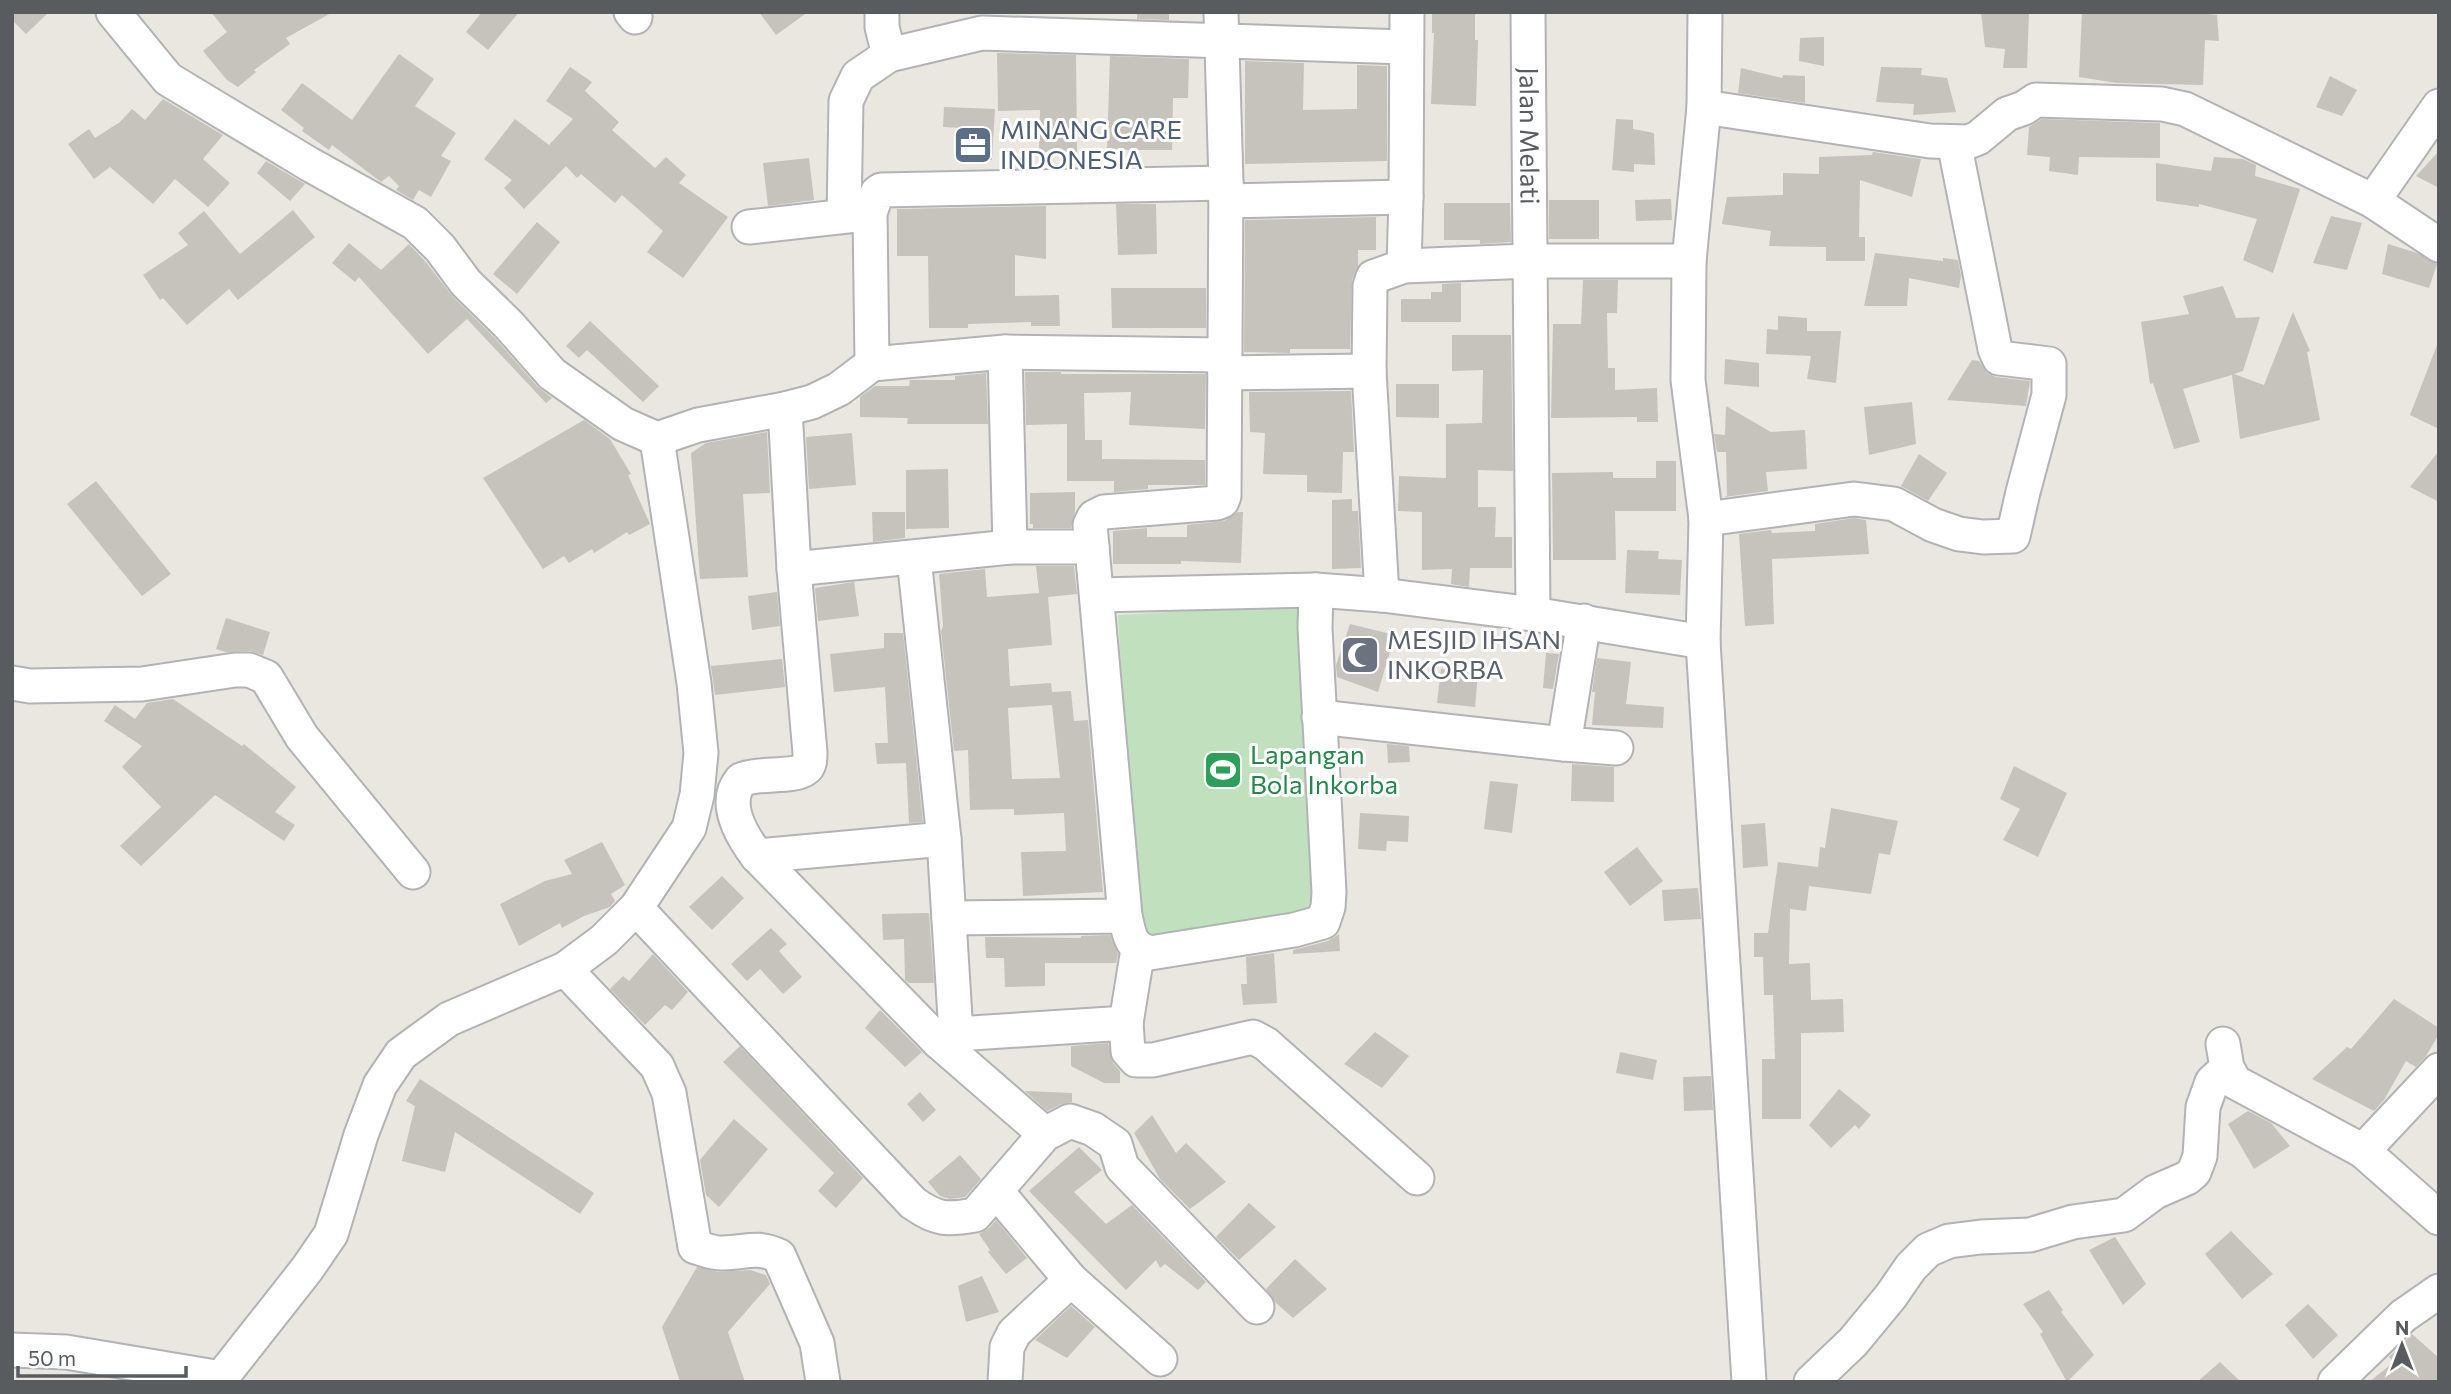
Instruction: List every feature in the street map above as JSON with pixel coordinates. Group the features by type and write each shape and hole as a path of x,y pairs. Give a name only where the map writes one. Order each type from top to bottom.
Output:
{"street":[{"path":"113,12 168,79 309,164 415,223 440,248 466,283 508,324 552,374 623,424 657,439 698,425 812,402 839,390 872,364 1005,352 1369,371"},
{"path":"882,12 882,27 889,55"},
{"path":"1404,266 1407,12"},
{"name":"Jalan Melati","path":"1528,12 1533,614"},
{"path":"1705,12 1704,107 1689,261 1688,380 1706,519 1703,642 1749,1382"},
{"path":"1221,26 1226,192 1224,496 1222,501 1104,512 1094,517 1090,524 1125,916 1132,943 1138,949 1150,953 1294,930 1323,922 1329,892 1315,628 1316,590"},
{"path":"872,364 846,101 858,76 889,55 982,33 1221,26 1405,47"},
{"path":"1704,107 1930,141 1968,142 1979,138 2007,114 2036,100 2162,104 2185,110 2373,201 2439,245"},
{"path":"2373,201 2439,106"},
{"path":"1706,519 1854,499 1874,500 1894,505 1959,534 1983,537 2013,536 2022,492 2049,396 2049,364 1999,358 1995,349 1954,142"},
{"path":"749,227 857,215 877,193 888,188 1406,197"},
{"path":"1382,595 1369,371 1370,286 1373,278 1404,266 1528,261 1689,261"},
{"path":"1005,352 1010,547"},
{"path":"785,409 809,764 804,770 796,772 750,776 741,780 734,793 738,828 757,856 1045,1133"},
{"path":"12,1350 66,1352 220,1380 331,1234 360,1135 380,1085 401,1054 449,1019 565,969 604,940 636,908 689,828 697,795 701,753 694,682 657,439"},
{"path":"794,569 1010,547 1092,547"},
{"path":"914,558 944,839 949,918 948,1038"},
{"path":"1097,595 1316,590 1382,595 1584,621 1703,642"},
{"path":"1564,744 1584,621"},
{"path":"12,683 30,686 142,684 235,670 249,670 266,677 302,737 413,872"},
{"path":"1319,717 1616,748"},
{"path":"757,856 944,839"},
{"path":"636,908 913,1203 941,1219 975,1216 1045,1133 1070,1121 1093,1129 1115,1144 1122,1167 1257,1307"},
{"path":"949,918 1125,916"},
{"path":"1138,949 1126,1023 1128,1051 1136,1060 1153,1060 1253,1037 1266,1044 1417,1178"},
{"path":"565,969 657,1066 669,1093 695,1247 722,1254 766,1250 779,1256 817,1343 823,1382"},
{"path":"948,1038 1126,1023"},
{"path":"1811,1382 1853,1342 1891,1296 1910,1267 1928,1250 1949,1241 2030,1235 2073,1222 2124,1216 2155,1192 2187,1178 2194,1172 2200,1156 2203,1107 2225,1056 2235,1082 2363,1151 2439,1218"},
{"path":"2363,1151 2439,1070"},
{"path":"997,1192 1072,1280 1160,1359"},
{"path":"1005,1382 1007,1347 1014,1334 1072,1280"},
{"path":"2335,1382 2403,1316 2439,1291"}],"green space":[{"name":"Lapangan Bola Inkorba","path":"1309,604 1328,926 1137,937 1118,615"}],"building":[{"path":"12,12 49,12 26,34 12,20"},
{"path":"211,12 333,12 286,38 290,44 254,70 256,72 238,87 227,80 203,51 227,32"},
{"path":"482,12 519,12 488,50 466,32"},
{"path":"759,12 808,12 776,35"},
{"path":"1137,12 1169,12 1169,20 1137,19"},
{"path":"1432,12 1475,12 1475,40 1478,40 1476,106 1431,104 1434,33"},
{"path":"1981,12 2029,12 2027,68 2003,68 2005,49 1985,47"},
{"path":"2082,12 2190,12 2217,15 2219,41 2205,40 2203,85 2117,83 2079,77"},
{"path":"1824,37 1824,66 1799,61 1800,38"},
{"path":"997,53 1076,55 1077,152 1039,152 1040,110 998,111"},
{"path":"399,54 434,79 415,106 456,133 441,156 451,161 431,197 419,190 413,200 396,190 399,186 389,176 381,182 332,145 329,150 302,131 304,128 281,110 302,83 352,120"},
{"path":"1110,56 1189,59 1188,98 1173,98 1172,150 1107,150"},
{"path":"1245,61 1304,63 1303,110 1357,109 1357,65 1387,66 1387,161 1245,164"},
{"path":"570,67 592,82 585,91 619,122 612,130 655,168 666,157 686,175 679,183 728,217 683,278 647,252 663,231 622,195 615,203 581,174 577,178 566,166 524,209 504,188 512,180 484,159 515,119 549,145 573,119 546,101"},
{"path":"1881,67 1922,68 1921,75 1947,78 1956,112 1913,115 1914,104 1876,102"},
{"path":"1741,68 1782,78 1783,75 1805,76 1805,103 1738,93"},
{"path":"2330,76 2357,90 2342,116 2316,107"},
{"path":"163,99 223,135 203,159 230,183 208,207 175,179 153,204 110,167 94,179 68,144 89,129 95,138 120,122 132,109 145,120"},
{"path":"944,107 995,109 992,160 960,158 962,128 943,127"},
{"path":"1616,119 1633,120 1633,129 1654,133 1655,165 1634,164 1634,172 1612,170"},
{"path":"2042,119 2160,123 2160,158 2079,157 2078,175 2049,171 2050,157 2027,155 2029,127"},
{"path":"2439,151 2439,188 2416,176"},
{"path":"1873,152 1921,159 1912,197 1860,180 1859,237 1865,237 1865,261 1826,261 1826,247 1769,246 1771,231 1722,224 1727,197 1783,195 1783,173 1819,174 1819,157 1872,155"},
{"path":"2214,157 2243,159 2256,165 2255,176 2300,189 2273,273 2243,260 2257,219 2199,204 2199,207 2156,201 2156,163 2211,171"},
{"path":"809,158 814,200 768,206 763,163"},
{"path":"266,161 305,184 290,201 257,173"},
{"path":"1671,199 1672,220 1636,221 1635,200"},
{"path":"1549,200 1599,200 1599,239 1549,239"},
{"path":"1444,203 1510,203 1511,242 1480,244 1480,240 1444,240"},
{"path":"1116,204 1156,204 1157,254 1118,255"},
{"path":"1046,206 1046,259 1015,255 1015,296 1059,295 1060,326 1031,326 1031,322 968,324 968,328 929,328 928,256 897,256 897,209"},
{"path":"293,210 315,237 238,300 229,289 187,325 163,298 160,300 143,275 188,245 178,233 204,211 240,254"},
{"path":"2331,216 2362,223 2347,270 2313,263"},
{"path":"1376,217 1376,250 1358,250 1358,266 1352,280 1350,349 1290,349 1290,353 1244,352 1245,220"},
{"path":"537,222 560,242 517,294 493,274"},
{"path":"349,243 381,270 409,244 453,297 494,337 538,387 552,398 546,403 467,319 428,354 359,277 355,282 332,263"},
{"path":"2388,244 2417,253 2437,264 2429,288 2382,274"},
{"path":"1875,253 1943,261 1943,258 1958,260 1961,276 1959,288 1909,278 1907,306 1864,306"},
{"path":"1583,280 1618,280 1617,313 1607,313 1608,368 1615,368 1615,390 1657,388 1658,422 1637,422 1637,417 1551,418 1553,324 1581,324"},
{"path":"1461,283 1461,322 1401,322 1401,299 1431,299 1431,292 1442,292 1442,284"},
{"path":"2223,286 2236,318 2260,317 2243,371 2234,374 2264,385 2293,312 2310,351 2307,352 2320,420 2240,439 2232,375 2183,389 2200,442 2174,449 2153,383 2150,384 2141,322 2189,314 2183,296"},
{"path":"1111,288 1206,288 1206,328 1112,328"},
{"path":"1778,316 1807,318 1807,331 1841,331 1836,383 1807,379 1811,356 1766,354 1767,329 1778,330"},
{"path":"590,321 659,386 643,402 587,350 579,358 566,346"},
{"path":"1452,335 1511,335 1513,471 1478,470 1478,507 1496,507 1495,537 1512,537 1512,568 1470,568 1469,587 1451,584 1452,569 1422,570 1422,512 1398,511 1399,476 1446,478 1446,424 1482,423 1483,370 1452,371"},
{"path":"2437,345 2439,346 2439,429 2410,415"},
{"path":"1725,359 1759,363 1759,387 1724,384"},
{"path":"1972,360 1979,361 1987,373 1996,377 2030,381 2026,406 1947,400"},
{"path":"1025,372 1206,374 1205,429 1129,425 1131,392 1084,393 1085,440 1102,440 1102,459 1205,460 1205,485 1148,485 1148,489 1114,492 1114,481 1067,481 1067,424 1026,425"},
{"path":"986,373 988,424 907,424 908,418 860,417 860,397 875,386 909,386 910,380 955,380 955,376"},
{"path":"1396,384 1439,384 1439,418 1396,417"},
{"path":"1351,391 1354,452 1343,452 1342,493 1307,492 1307,475 1263,474 1265,433 1250,432 1249,392"},
{"path":"1912,402 1916,444 1869,455 1864,407"},
{"path":"1726,406 1771,432 1805,430 1807,469 1766,472 1768,491 1725,497 1726,452 1717,452 1714,434 1725,435"},
{"path":"584,420 610,439 631,474 628,475 650,524 629,535 627,532 594,553 592,549 569,563 564,556 543,569 483,478"},
{"path":"767,432 770,493 743,494 748,577 700,579 691,453 706,443"},
{"path":"852,433 856,485 809,489 806,437"},
{"path":"2439,451 2439,502 2410,487"},
{"path":"1919,454 1947,473 1928,501 1901,486"},
{"path":"1656,461 1676,461 1676,511 1615,511 1616,560 1553,560 1552,473 1613,472 1613,478 1656,478"},
{"path":"948,469 949,528 906,529 906,470"},
{"path":"96,481 171,574 142,596 67,504"},
{"path":"1075,492 1075,512 1071,528 1033,528 1033,524 1030,524 1030,493"},
{"path":"1352,499 1352,511 1358,511 1361,568 1332,569 1332,500"},
{"path":"872,512 905,512 905,538 873,542"},
{"path":"1238,512 1243,512 1241,563 1181,561 1181,564 1113,564 1113,531 1147,528 1147,537 1187,537 1187,525 1224,521"},
{"path":"1854,518 1866,520 1869,554 1772,559 1774,624 1745,626 1739,534 1771,530 1772,533 1815,531 1815,524"},
{"path":"1627,550 1659,551 1658,559 1682,560 1680,595 1625,593"},
{"path":"1036,566 1074,566 1077,594 1048,597 1052,645 1008,649 1010,686 1051,683 1052,692 1071,691 1074,721 1088,720 1103,892 1023,896 1021,852 1066,851 1064,813 1014,815 1014,809 970,810 968,750 954,751 941,631 943,626 939,574 985,569 987,597 1039,593","holes":["1052,705 1060,778 1012,779 1008,708"]},
{"path":"854,582 859,616 818,621 815,588"},
{"path":"777,592 780,626 752,630 748,596"},
{"path":"226,618 270,632 263,655 250,651 226,652 216,649"},
{"path":"1350,624 1395,635 1378,692 1337,677 1336,665"},
{"path":"884,633 903,633 923,822 909,823 906,763 877,764 875,743 888,743 885,687 834,692 830,654 884,648"},
{"path":"1546,653 1559,654 1553,689 1543,688"},
{"path":"1597,658 1631,662 1626,704 1664,707 1663,728 1592,725 1595,692 1592,692"},
{"path":"782,659 785,687 715,695 711,666"},
{"path":"1441,669 1478,673 1475,707 1437,703"},
{"path":"173,699 242,746 244,744 296,787 275,812 295,825 284,841 215,795 141,866 120,846 161,807 122,767 142,746 104,721 115,705 135,719 147,703"},
{"path":"1387,744 1409,746 1410,762 1388,763"},
{"path":"1572,764 1614,767 1614,802 1571,801"},
{"path":"2014,766 2067,793 2038,857 2003,840 2020,809 2000,799"},
{"path":"1490,781 1518,784 1512,833 1484,829"},
{"path":"1831,808 1898,821 1890,855 1879,853 1871,894 1809,886 1806,911 1790,909 1789,964 1810,963 1811,1000 1843,999 1844,1032 1801,1033 1801,1119 1762,1119 1762,1059 1775,1059 1773,995 1764,995 1763,957 1754,957 1754,933 1768,933 1778,862 1818,867 1820,847 1825,848"},
{"path":"1360,813 1409,816 1408,842 1387,841 1386,851 1358,849"},
{"path":"1765,823 1768,866 1743,868 1741,825"},
{"path":"602,842 625,885 611,894 615,901 610,907 584,916 562,928 560,923 519,946 500,904 545,881 572,874 564,860"},
{"path":"1637,847 1663,881 1630,906 1604,872"},
{"path":"722,876 744,898 712,930 689,907"},
{"path":"1698,888 1701,919 1664,921 1662,890"},
{"path":"929,913 934,983 909,983 905,980 904,939 883,940 882,914"},
{"path":"771,928 787,944 779,951 802,977 783,994 760,969 747,981 731,964"},
{"path":"1339,934 1340,951 1293,954 1293,950 1328,941"},
{"path":"1110,935 1118,954 1116,963 1045,963 1045,986 1005,987 1004,958 986,958 985,937 1081,938"},
{"path":"1274,953 1277,1003 1243,1005 1241,984 1247,984 1246,957"},
{"path":"653,954 688,992 672,1010 665,1005 645,1025 610,989 623,976 629,981"},
{"path":"2394,999 2439,1028 2439,1034 2416,1067 2406,1061 2384,1100 2374,1111 2312,1079 2347,1047 2351,1049"},
{"path":"880,1010 922,1052 905,1067 865,1028"},
{"path":"1375,1032 1409,1056 1382,1088 1344,1064"},
{"path":"1108,1043 1113,1063 1120,1071 1120,1083 1104,1083 1071,1066 1071,1046"},
{"path":"740,1046 863,1178 836,1208 818,1191 834,1173 723,1062"},
{"path":"1620,1052 1657,1060 1653,1080 1616,1073"},
{"path":"1711,1076 1713,1110 1684,1111 1683,1077"},
{"path":"420,1079 594,1193 580,1214 455,1132 445,1172 402,1161 415,1106 406,1101"},
{"path":"1839,1089 1871,1115 1859,1129 1855,1125 1831,1148 1809,1125"},
{"path":"1025,1091 1072,1093 1072,1102 1047,1111"},
{"path":"920,1092 936,1110 923,1122 907,1104"},
{"path":"2248,1111 2271,1123 2290,1146 2254,1169 2228,1124"},
{"path":"1152,1115 1176,1153 1186,1143 1226,1182 1190,1209 1160,1179 1134,1133"},
{"path":"734,1119 768,1149 719,1207 706,1195 700,1160"},
{"path":"1079,1147 1102,1170 1074,1192 1106,1224 1132,1205 1206,1282 1198,1290 1165,1264 1160,1268 1156,1260 1126,1290 1029,1191"},
{"path":"960,1155 981,1179 965,1197 950,1199 940,1196 928,1182"},
{"path":"1249,1203 1276,1227 1239,1260 1216,1237"},
{"path":"996,1220 1027,1258 1006,1274 988,1252 990,1250 979,1234"},
{"path":"2231,1231 2273,1274 2242,1299 2205,1254"},
{"path":"2115,1237 2146,1284 2123,1305 2089,1250"},
{"path":"1295,1259 1327,1289 1293,1318 1275,1302 1266,1289"},
{"path":"697,1267 718,1272 750,1270 766,1275 770,1284 728,1332 745,1382 680,1382 662,1327"},
{"path":"982,1276 999,1312 966,1322 958,1286"},
{"path":"2049,1290 2063,1310 2061,1312 2094,1355 2067,1382 2040,1334 2043,1332 2023,1304"},
{"path":"2308,1304 2338,1335 2313,1359 2285,1325"},
{"path":"1071,1306 1095,1327 1067,1358 1035,1340"},
{"path":"2412,1334 2439,1358 2439,1382 2369,1382 2394,1362 2389,1357"},
{"path":"2220,1362 2241,1382 2197,1382"}],"place":[{"name":"MINANG CARE INDONESIA","path":"973,145"},
{"name":"MESJID IHSAN INKORBA","path":"1360,655"},
{"name":"Lapangan Bola Inkorba","path":"1223,770"}]}
